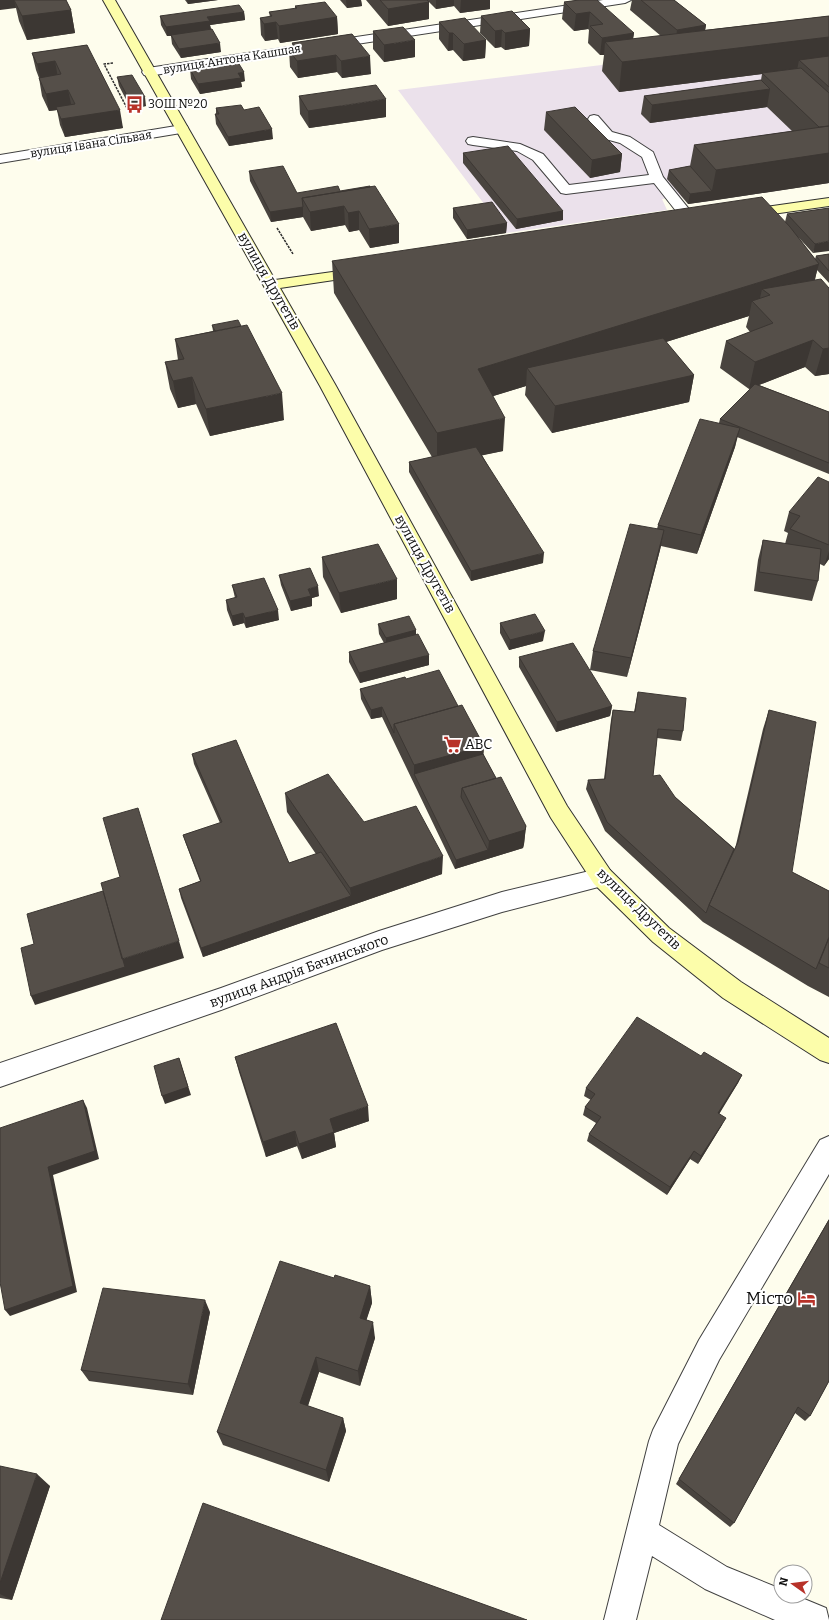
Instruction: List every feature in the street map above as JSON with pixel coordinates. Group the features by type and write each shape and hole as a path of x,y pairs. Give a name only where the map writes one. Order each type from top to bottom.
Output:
{"main road":[{"name":"вулиця Другетів","path":"109,0 148,72 272,285 558,812 602,877 661,935 732,990 829,1052"},
{"path":"730,216 829,202"},
{"path":"686,223 707,220"},
{"path":"272,285 372,270"}],"street":[{"name":"вулиця Антона Кашшая","path":"148,72 625,0"},
{"path":"594,119 607,135 625,140 648,155 657,178 686,223"},
{"name":"вулиця Івана Сільвая","path":"0,159 182,129"},
{"path":"473,141 520,148 538,157 566,190 657,178"},
{"name":"вулиця Андрія Бачинського","path":"0,1075 221,999 379,941 502,902 602,877"},
{"path":"620,1620 664,1441 709,1350 829,1149"},
{"path":"642,1532 716,1578 814,1620"}],"path":[{"path":"104,64 131,116"},
{"path":"276,228 295,258"}],"shaded area":[{"path":"829,37 829,183 688,204 681,196 662,199 667,210 506,233 398,90"}],"building":[{"path":"14,0 66,0 71,10 22,16"},
{"path":"380,0 427,0 429,2 388,9"},
{"path":"597,0 634,33 602,38 590,26 603,24 590,12 576,14 564,2"},
{"path":"641,0 674,0 706,25 677,30"},
{"path":"325,2 337,17 279,26 276,22 264,24 260,18 272,16 269,12 297,8 295,6"},
{"path":"239,5 244,12 207,17 210,21 166,27 160,16"},
{"path":"512,11 530,29 505,33 502,30 495,31 481,16"},
{"path":"829,16 829,37 622,62 605,42"},
{"path":"465,18 486,40 464,44 453,33 449,33 439,22"},
{"path":"403,27 415,40 384,45 373,31"},
{"path":"212,29 220,43 179,49 171,35"},
{"path":"352,34 370,56 341,61 336,55 297,61 289,50 296,48 292,43"},
{"path":"87,45 120,110 61,119 56,107 75,104 68,90 46,94 39,78 61,74 55,61 37,64 32,53"},
{"path":"829,56 829,87 799,60"},
{"path":"236,59 244,72 238,73 241,78 198,84 190,69 192,67"},
{"path":"801,68 829,93 829,126 819,127 762,73"},
{"path":"132,75 145,97 129,99 117,77"},
{"path":"761,80 770,89 652,105 644,96"},
{"path":"376,85 386,99 308,111 299,96"},
{"path":"241,105 244,110 259,107 272,129 228,137 215,114 219,114 216,108"},
{"path":"575,107 622,154 592,160 546,112"},
{"path":"829,126 829,153 716,170 694,145"},
{"path":"508,146 563,211 517,219 463,153"},
{"path":"283,166 297,193 338,186 340,191 370,187 302,198 303,207 270,212 249,171"},
{"path":"690,166 712,191 690,194 669,170"},
{"path":"375,186 399,224 369,229 359,211 348,213 344,206 310,212 302,198"},
{"path":"762,197 790,227 819,264 478,369 505,418 437,433 332,261"},
{"path":"492,202 507,223 467,230 453,208"},
{"path":"829,208 829,241 815,244 787,214"},
{"path":"829,254 829,271 816,256"},
{"path":"821,279 829,288 829,348 823,349 813,340 755,362 726,341 773,323 752,301 770,295 762,289"},
{"path":"238,320 241,326 215,331 212,325"},
{"path":"247,325 282,393 206,409 192,377 173,381 165,362 184,359 175,339"},
{"path":"663,338 694,375 555,406 527,368"},
{"path":"755,384 829,412 829,463 720,419"},
{"path":"700,419 740,428 701,535 658,525"},
{"path":"476,447 544,553 471,571 409,462"},
{"path":"818,477 829,482 829,545 790,529 800,516 789,512"},
{"path":"630,524 664,530 631,658 593,651"},
{"path":"763,540 821,549 818,581 759,572"},
{"path":"378,544 397,579 339,593 322,557"},
{"path":"310,568 318,586 308,589 311,596 290,601 279,575"},
{"path":"264,578 278,610 245,618 243,613 232,616 226,600 237,597 232,585"},
{"path":"535,614 545,631 510,640 500,623"},
{"path":"409,616 416,630 386,638 378,624"},
{"path":"418,634 429,655 359,673 349,652"},
{"path":"573,643 612,706 557,722 519,657"},
{"path":"439,670 458,706 394,724 394,733 382,707 371,710 360,689 405,677 406,679"},
{"path":"638,692 686,698 683,731 658,729 653,776 660,775 675,797 734,849 706,913 607,822 588,780 605,779 613,710 635,712"},
{"path":"462,705 484,746 414,765 394,724"},
{"path":"769,710 816,722 792,872 829,891 829,937 816,969 709,905 738,842"},
{"path":"236,740 289,863 321,852 351,896 201,948 179,889 201,881 183,835 222,822 192,754"},
{"path":"483,754 496,778 462,788 461,797 488,850 456,860 414,774"},
{"path":"328,774 364,822 416,806 443,856 350,888 285,793"},
{"path":"501,777 526,826 525,830 489,841 462,788"},
{"path":"138,808 179,941 122,959 101,883 120,877 103,818"},
{"path":"103,891 125,967 31,996 21,948 34,944 27,914"},
{"path":"829,938 829,968 819,963"},
{"path":"637,1017 701,1056 704,1052 742,1075 718,1113 726,1118 701,1156 694,1151 670,1187 589,1134 601,1117 585,1107 595,1094 586,1088"},
{"path":"336,1023 368,1106 330,1119 334,1132 299,1144 295,1131 263,1142 235,1057"},
{"path":"179,1058 188,1087 162,1096 154,1066"},
{"path":"83,1100 95,1151 48,1167 73,1286 5,1310 0,1282 0,1128"},
{"name":"Місто","path":"829,1220 829,1381 810,1416 798,1407 734,1523 679,1479"},
{"path":"280,1261 334,1278 335,1275 370,1286 360,1318 373,1322 358,1371 316,1357 300,1403 343,1418 326,1470 217,1432"},
{"path":"103,1288 205,1300 188,1384 81,1370"},
{"path":"0,1466 37,1474 0,1583"},
{"path":"203,1503 527,1620 161,1620"}],"place":[{"name":"ЗОШ №20","path":"135,104"},
{"name":"АВС","path":"452,744"},
{"name":"Місто","path":"806,1298"}]}
